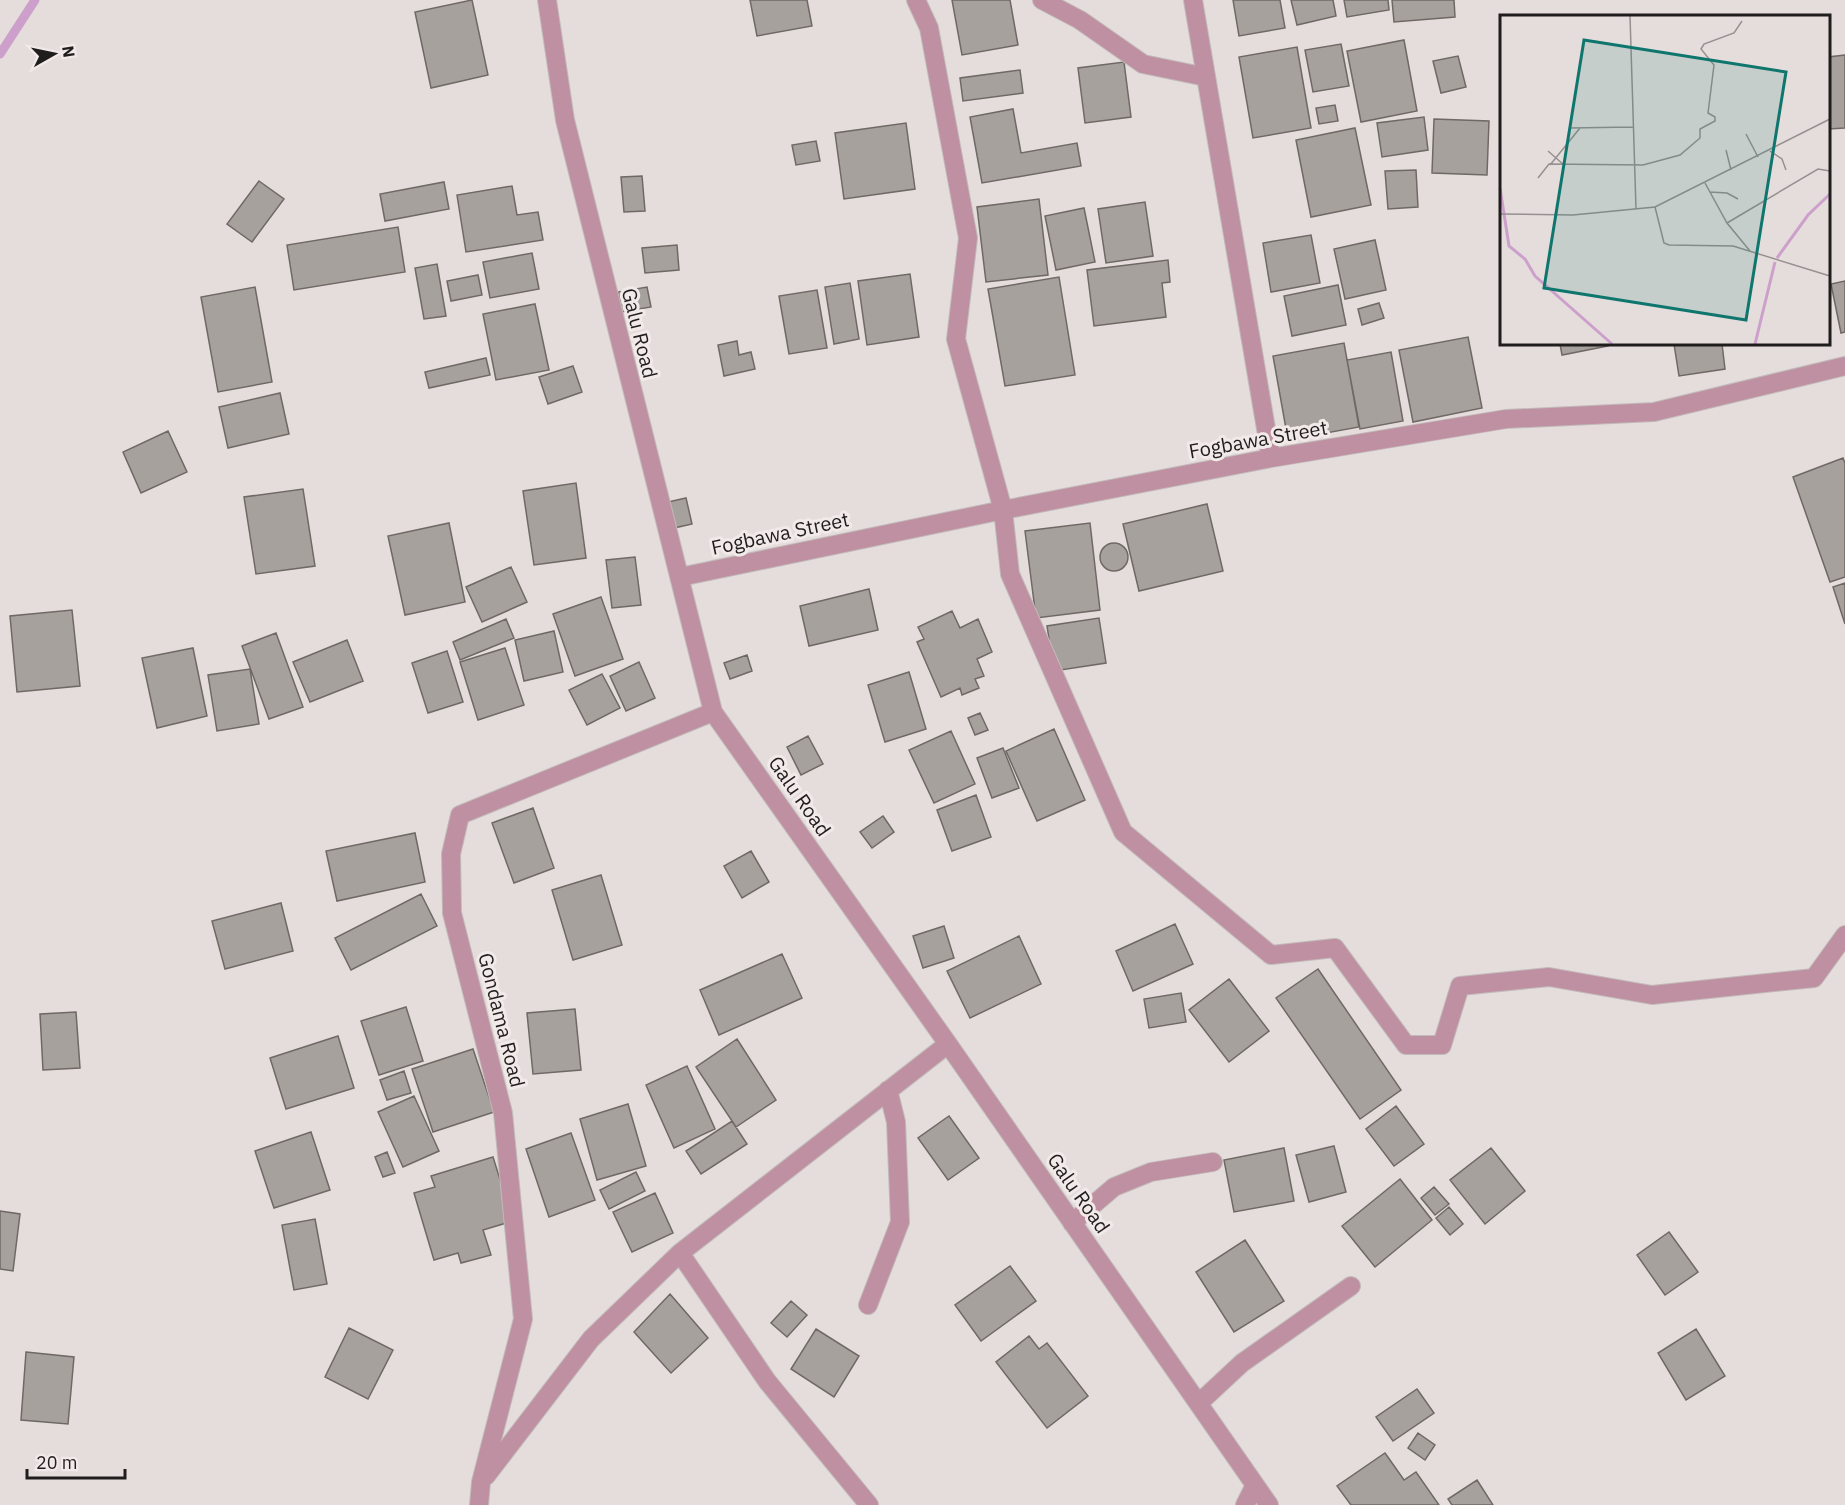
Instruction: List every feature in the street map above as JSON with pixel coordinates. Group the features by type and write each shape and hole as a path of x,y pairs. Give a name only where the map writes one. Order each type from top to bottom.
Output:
{"street":[{"name":"Galu Road","path":"547,0 564,120 713,712 948,1044 1269,1505"},
{"path":"1042,0 1080,20 1143,64 1206,77"},
{"path":"1193,0 1271,458"},
{"path":"918,1 928,28 968,238 956,339 1003,510 1010,574 1123,832 1271,955 1335,948 1406,1045 1442,1045 1460,986 1549,977 1652,995 1814,978 1845,935"},
{"name":"Fogbawa Street","path":"680,577 1003,510 1271,458 1506,419 1654,412 1845,366"},
{"name":"Gondama Road","path":"479,1505 481,1482 523,1319 502,1113 452,913 451,854 460,815 713,712"},
{"path":"481,1482 591,1339 680,1253 948,1044"},
{"path":"868,1305 900,1222 896,1122 888,1090"},
{"path":"1072,1223 1114,1187 1151,1172 1213,1161"},
{"path":"680,1253 767,1381 869,1505"},
{"path":"1199,1403 1242,1363 1351,1286"},
{"path":"1245,1505 1255,1485"}],"building":[{"path":"472,0 488,75 431,88 415,12"},
{"path":"750,0 807,0 812,26 757,36"},
{"path":"952,0 1010,0 1018,45 962,55"},
{"path":"1233,0 1280,0 1285,28 1239,36"},
{"path":"1291,0 1333,0 1336,16 1297,25"},
{"path":"1344,0 1388,0 1389,10 1347,17"},
{"path":"1392,0 1454,0 1455,17 1394,22"},
{"path":"1404,40 1417,111 1361,122 1347,51"},
{"path":"1341,44 1349,86 1313,92 1305,50"},
{"path":"1297,47 1311,128 1253,138 1239,57"},
{"path":"1845,55 1845,128 1830,129 1830,57"},
{"path":"1458,56 1466,87 1441,93 1433,61"},
{"path":"1124,62 1131,117 1085,123 1078,68"},
{"path":"1020,70 1023,93 963,101 960,78"},
{"path":"1335,105 1338,121 1319,124 1316,108"},
{"path":"1013,109 1021,153 1077,143 1081,166 982,183 970,117"},
{"path":"1424,117 1428,150 1382,157 1377,123"},
{"path":"1434,119 1489,121 1487,175 1432,173"},
{"path":"906,123 915,189 844,199 835,133"},
{"path":"1355,128 1371,205 1311,217 1296,140"},
{"path":"816,141 820,161 796,165 792,145"},
{"path":"1416,170 1418,207 1388,209 1385,171"},
{"path":"642,176 645,211 624,212 621,177"},
{"path":"259,181 284,199 252,242 227,224"},
{"path":"444,182 449,209 385,221 380,194"},
{"path":"512,186 517,215 538,212 543,240 466,252 457,195"},
{"path":"1039,199 1048,275 986,282 977,207"},
{"path":"1145,202 1153,256 1106,263 1098,209"},
{"path":"1084,208 1095,262 1056,270 1045,216"},
{"path":"398,227 405,272 294,290 287,245"},
{"path":"1311,235 1320,283 1271,292 1263,243"},
{"path":"1375,240 1386,290 1345,299 1334,249"},
{"path":"677,245 679,270 645,273 642,248"},
{"path":"532,253 539,289 490,298 483,262"},
{"path":"1168,260 1170,282 1162,283 1166,317 1094,326 1087,270"},
{"path":"437,264 446,316 424,319 415,268"},
{"path":"910,274 919,337 867,345 858,281"},
{"path":"478,275 482,295 451,301 447,281"},
{"path":"1059,277 1075,375 1005,386 988,289"},
{"path":"1845,281 1845,332 1841,333 1831,284"},
{"path":"850,283 859,339 834,344 825,287"},
{"path":"1338,285 1346,325 1292,336 1284,296"},
{"path":"255,287 272,382 218,392 201,297"},
{"path":"647,287 651,307 622,312 618,292"},
{"path":"817,290 827,348 789,354 779,296"},
{"path":"1379,303 1384,318 1362,325 1358,309"},
{"path":"535,304 549,370 496,380 483,314"},
{"path":"1468,337 1482,408 1413,422 1399,350"},
{"path":"737,341 739,355 751,352 755,369 724,376 718,345"},
{"path":"1344,343 1359,427 1288,440 1273,356"},
{"path":"1560,345 1608,346 1562,355"},
{"path":"1674,345 1722,345 1725,369 1679,376"},
{"path":"1391,352 1403,421 1360,429 1347,360"},
{"path":"486,358 490,375 429,388 425,372"},
{"path":"573,366 582,392 548,404 539,377"},
{"path":"280,393 289,434 228,448 219,407"},
{"path":"168,431 187,472 141,493 123,452"},
{"path":"1843,458 1845,463 1845,577 1830,582 1793,477"},
{"path":"576,483 586,558 534,565 523,491"},
{"path":"303,489 315,566 256,574 244,497"},
{"path":"686,498 692,524 674,528 668,502"},
{"path":"1207,504 1223,571 1139,591 1123,524"},
{"path":"449,523 465,602 405,615 388,536"},
{"path":"1090,523 1100,610 1036,618 1025,531"},
{"path":"1114,543 1124,547 1128,557 1124,567 1114,571 1104,567 1100,557 1104,547"},
{"path":"635,557 641,605 612,608 606,560"},
{"path":"511,567 527,602 482,622 466,587"},
{"path":"1845,583 1845,624 1833,587"},
{"path":"869,589 878,630 809,646 800,606"},
{"path":"601,597 623,659 575,676 553,614"},
{"path":"72,610 80,686 17,692 10,616"},
{"path":"952,611 960,628 978,619 992,652 977,659 984,676 975,679 979,688 962,695 960,688 941,697 917,642 924,639 918,627"},
{"path":"1099,618 1106,663 1054,671 1047,626"},
{"path":"506,619 514,638 460,660 453,642"},
{"path":"554,631 563,672 524,681 515,640"},
{"path":"276,633 303,707 269,719 242,646"},
{"path":"347,640 363,681 310,702 293,662"},
{"path":"193,648 207,716 157,728 142,658"},
{"path":"505,648 524,705 478,720 460,662"},
{"path":"447,651 463,702 428,713 412,663"},
{"path":"747,655 752,671 730,679 724,663"},
{"path":"639,662 655,698 626,711 610,676"},
{"path":"250,669 259,724 217,731 208,675"},
{"path":"909,672 926,729 885,742 868,685"},
{"path":"602,674 620,708 587,725 569,690"},
{"path":"980,713 988,730 975,735 968,718"},
{"path":"1054,729 1085,800 1037,821 1006,751"},
{"path":"951,731 975,784 934,803 909,750"},
{"path":"808,736 823,764 801,775 787,747"},
{"path":"1003,748 1019,788 992,798 977,758"},
{"path":"976,795 991,837 952,851 937,810"},
{"path":"533,808 554,868 514,883 492,823"},
{"path":"883,816 894,832 872,848 860,832"},
{"path":"415,833 425,882 337,901 326,851"},
{"path":"751,851 769,882 742,898 724,866"},
{"path":"601,875 622,945 573,960 552,890"},
{"path":"421,894 437,926 351,970 335,938"},
{"path":"281,903 293,951 225,969 212,921"},
{"path":"1175,924 1193,964 1133,991 1116,951"},
{"path":"944,926 954,958 923,968 913,936"},
{"path":"1019,936 1041,984 970,1018 947,971"},
{"path":"782,954 802,998 719,1035 700,990"},
{"path":"1318,969 1401,1090 1360,1119 1276,998"},
{"path":"1229,979 1269,1031 1229,1062 1189,1010"},
{"path":"1181,993 1186,1022 1149,1028 1144,999"},
{"path":"406,1007 423,1061 379,1075 361,1021"},
{"path":"575,1009 581,1070 533,1074 527,1013"},
{"path":"76,1012 80,1068 43,1070 40,1014"},
{"path":"338,1036 354,1088 286,1109 270,1058"},
{"path":"737,1039 776,1100 736,1127 696,1067"},
{"path":"473,1049 494,1112 433,1132 412,1069"},
{"path":"687,1066 715,1129 674,1148 646,1085"},
{"path":"404,1071 411,1093 387,1100 380,1080"},
{"path":"414,1096 439,1151 403,1167 378,1112"},
{"path":"628,1104 646,1166 597,1180 580,1119"},
{"path":"1396,1106 1424,1144 1394,1166 1366,1129"},
{"path":"949,1116 979,1158 948,1180 918,1138"},
{"path":"732,1121 747,1144 701,1174 686,1151"},
{"path":"311,1132 330,1190 274,1208 255,1151"},
{"path":"571,1133 595,1200 549,1217 526,1149"},
{"path":"1334,1146 1346,1192 1309,1202 1296,1155"},
{"path":"1284,1148 1294,1201 1234,1212 1224,1160"},
{"path":"1491,1148 1525,1191 1485,1224 1450,1180"},
{"path":"387,1152 395,1173 383,1177 375,1157"},
{"path":"493,1157 513,1221 483,1230 491,1255 461,1263 458,1253 434,1260 414,1193 435,1187 431,1176"},
{"path":"636,1172 645,1191 609,1209 600,1190"},
{"path":"1400,1179 1432,1220 1375,1267 1342,1226"},
{"path":"1434,1187 1449,1204 1435,1215 1421,1198"},
{"path":"655,1193 673,1233 632,1252 613,1212"},
{"path":"1449,1207 1463,1224 1450,1235 1436,1218"},
{"path":"0,1211 20,1214 13,1271 0,1269"},
{"path":"315,1219 327,1284 294,1290 282,1225"},
{"path":"1669,1232 1698,1272 1665,1295 1637,1255"},
{"path":"1245,1240 1284,1301 1234,1332 1196,1272"},
{"path":"1010,1266 1036,1301 981,1341 955,1305"},
{"path":"670,1294 708,1338 671,1373 634,1332"},
{"path":"791,1301 807,1315 787,1337 771,1323"},
{"path":"349,1328 393,1350 368,1399 325,1377"},
{"path":"816,1329 859,1356 834,1397 791,1369"},
{"path":"1696,1329 1725,1376 1686,1400 1658,1353"},
{"path":"1029,1336 1039,1349 1047,1343 1088,1396 1047,1428 996,1362"},
{"path":"26,1352 74,1357 68,1424 21,1420"},
{"path":"1417,1389 1434,1413 1393,1441 1376,1417"},
{"path":"1418,1433 1435,1445 1425,1460 1408,1448"},
{"path":"1385,1453 1404,1480 1416,1472 1439,1505 1351,1505 1337,1486"},
{"path":"1477,1480 1493,1505 1452,1505 1448,1499"}],"waterway":[{"path":"0,54 35,0"}]}
